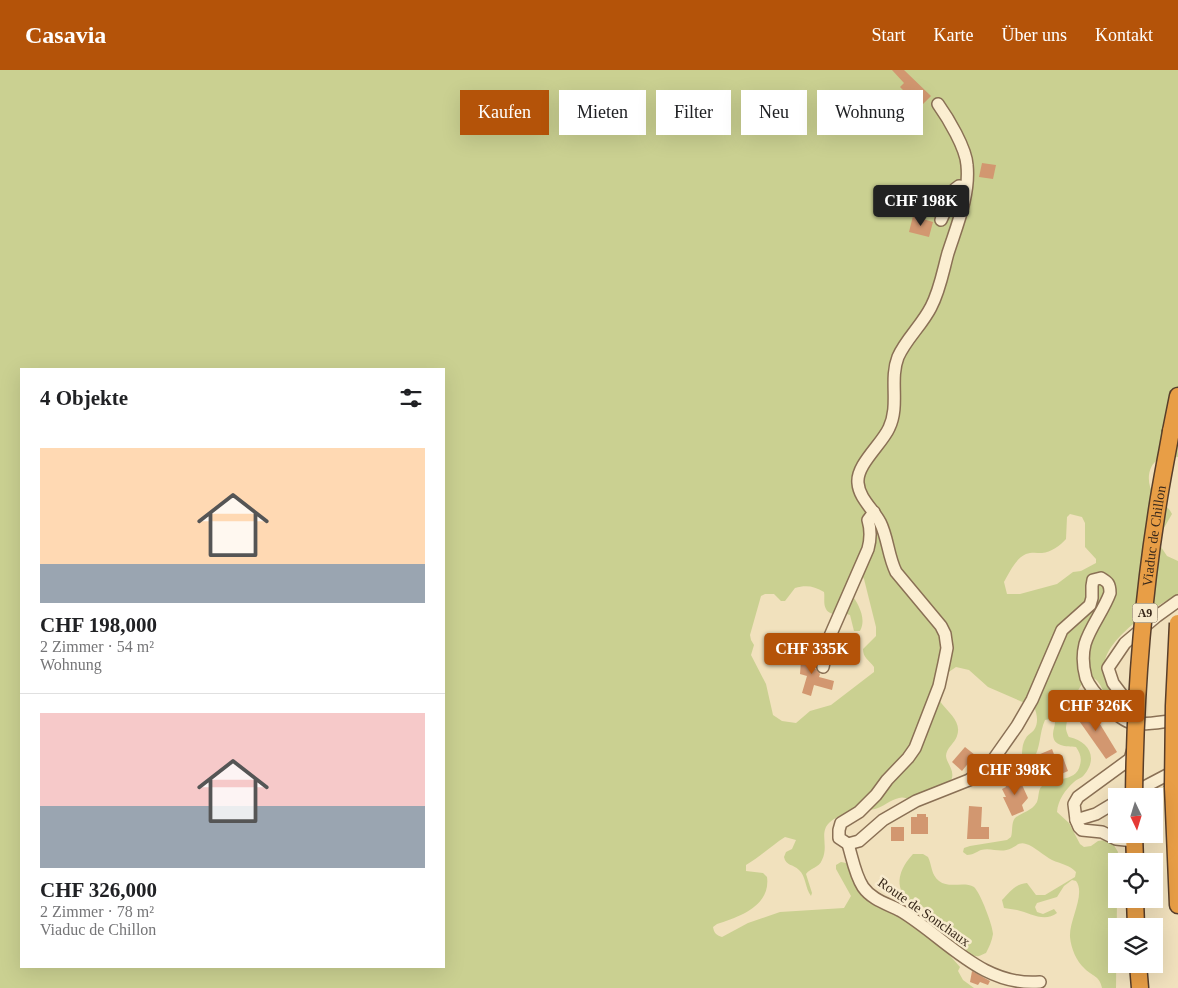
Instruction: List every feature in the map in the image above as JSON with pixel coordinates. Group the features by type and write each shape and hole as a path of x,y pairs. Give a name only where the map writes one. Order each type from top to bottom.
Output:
{"highway":[{"name":"Viaduc de Chillon","path":"1134,788 1138,699 1148,581 1156,518 1178,396"},
{"name":"A9","path":"1178,623 1174,714 1178,905"},
{"path":"1139,973 1140,988"}],"street":[{"name":"Route de Sonchaux","path":"938,104 948,119 967,163 959,219 938,292 920,326 904,345 897,360 894,385 894,414 889,428 860,470 858,482 864,501 874,512 883,531 891,564 941,626 945,634 947,648 939,686 915,748 908,758 886,780 876,795 859,812 841,823 839,838 848,844 863,887 876,898 901,911 964,958 988,971 1024,984 1040,982"},
{"path":"942,220 955,189 959,186 965,187"},
{"path":"823,667 830,636 868,549 871,530 868,520 874,512"},
{"path":"848,844 859,840 882,820 916,801 969,780 993,760 1017,726 1032,700 1062,630 1090,605 1093,580 1101,578 1110,585 1110,592 1085,643 1082,661 1087,680 1101,699 1118,715 1131,722 1143,723 1178,720"},
{"path":"1143,723 1113,683 1108,668 1125,643 1178,601"},
{"path":"1108,834 1082,830 1076,820 1074,804 1078,797 1130,759 1133,751 1134,735 1131,722"},
{"path":"1143,788 1167,775 1176,780"},
{"path":"1076,820 1096,814 1108,807"}],"green space":[{"path":"0,70 1178,70 1178,457 1163,458 1155,462 1150,470 1149,481 1151,490 1172,514 1161,533 1161,547 1167,556 1178,561 1178,595 1158,606 1133,624 1122,634 1107,655 1105,665 1116,694 1115,702 1107,700 1101,686 1095,679 1089,678 1079,688 1071,706 1066,730 1069,737 1076,739 1086,746 1091,756 1091,762 1083,776 1074,782 1060,799 1057,812 1069,823 1080,844 1084,847 1105,840 1108,841 1108,843 1113,843 1118,852 1108,853 1108,908 1117,908 1117,918 1108,918 1108,973 1116,973 1116,988 1102,988 1098,979 1079,962 1073,950 1070,930 1079,893 1079,886 1076,881 1072,880 1064,886 1057,897 1037,903 1035,907 1037,912 1043,914 1054,909 1057,913 1052,916 1042,917 1004,908 1002,900 1016,887 1027,883 1036,895 1045,895 1075,877 1076,872 1074,870 1052,860 1024,843 1008,850 985,849 967,855 963,852 964,848 970,846 1007,840 1011,837 1015,818 1035,805 1041,787 1050,782 1073,775 1078,771 1081,760 1080,753 1076,747 1064,746 1055,741 1053,734 1055,722 1050,719 1045,720 1033,760 1027,761 1022,758 1025,740 1037,724 1037,715 1034,707 988,687 969,670 956,667 937,680 934,691 958,726 956,739 946,753 952,772 950,781 941,788 923,796 911,799 899,798 875,809 844,814 829,823 824,833 825,848 822,860 819,865 806,874 812,893 811,896 801,873 785,860 786,852 792,849 796,840 785,837 746,865 746,871 763,873 767,877 767,887 759,903 744,914 713,927 716,934 722,937 748,923 780,912 844,908 851,896 836,869 836,865 841,862 846,863 855,880 945,950 960,967 958,971 963,980 974,988 0,988","holes":["1070,514 1082,517 1085,523 1085,547 1096,559 1096,563 1081,571 1073,572 1057,584 1020,594 1007,594 1004,582 1016,562 1022,556 1052,550 1061,544 1066,539 1067,517","862,576 876,627 876,636 863,649 863,652 874,667 874,672 831,705 810,711 796,723 782,721 773,715 766,684 751,655 754,645 750,635 761,596 774,594 781,601 785,601 795,588 806,586 817,588 824,592 825,605 828,612 850,615 854,631 860,631 863,621 862,616 859,606 851,593"]},
{"path":"913,854 923,854 928,857 934,876 939,881 952,885 970,885 977,890 986,909 993,934 986,953 980,956 970,955 954,946 942,936 934,917 926,908 910,901 904,896 901,890 900,878 908,859"}],"building":[{"path":"892,70 904,70 931,96 923,104 923,90 903,90 900,87 904,83"},
{"path":"982,163 996,165 993,179 979,177"},
{"path":"913,216 933,222 929,237 909,232"},
{"path":"802,648 811,649 810,668 816,669 820,674 819,677 834,681 832,690 814,685 811,696 802,693 807,676 800,674"},
{"path":"1089,706 1117,752 1106,759 1075,715"},
{"path":"965,747 975,755 962,771 952,762"},
{"path":"1052,749 1055,757 1062,755 1068,771 1044,778 1041,771 1044,770 1038,755"},
{"path":"1018,776 1028,798 1022,805 1024,811 1012,816 1003,797 1006,797 1002,789 1006,787 1004,782"},
{"path":"969,806 982,807 981,827 989,827 989,839 967,839"},
{"path":"917,814 926,814 926,817 928,817 928,834 911,834 911,817 917,817"},
{"path":"891,827 904,827 904,841 891,841"},
{"path":"972,971 990,981 988,985 980,982 978,985 970,982"}]}
